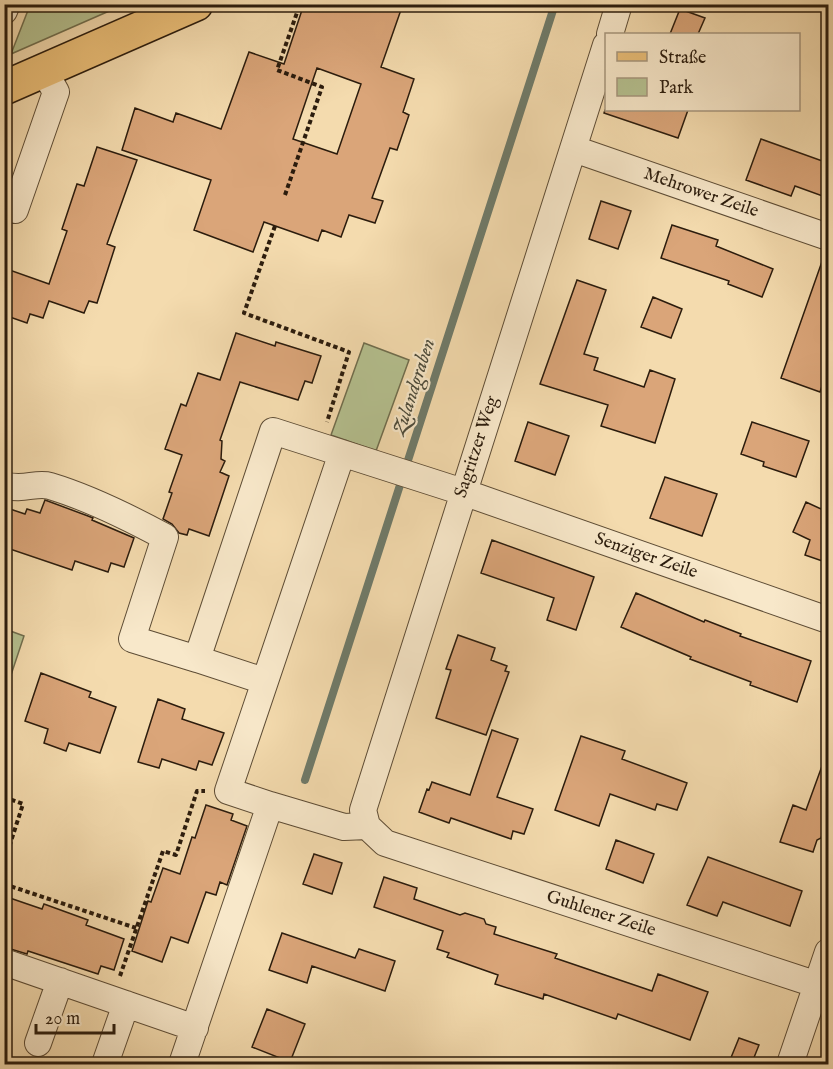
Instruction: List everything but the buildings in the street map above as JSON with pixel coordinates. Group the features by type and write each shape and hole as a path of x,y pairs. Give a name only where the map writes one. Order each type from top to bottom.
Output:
{"main road":[{"path":"4,88 196,4"}],"street":[{"path":"4,11 7,4"},
{"path":"610,33 619,4"},
{"name":"Sagritzer Weg","path":"376,834 363,810 605,48"},
{"path":"4,207 15,210 56,92 44,71"},
{"name":"Mehrower Zeile","path":"574,149 828,237"},
{"name":"Senziger Zeile","path":"197,659 273,431 463,492 828,620"},
{"path":"228,791 264,681 331,449"},
{"path":"4,485 16,489 47,485 123,514 165,537 132,639 264,681"},
{"name":"Guhlener Zeile","path":"228,791 344,827 376,834 818,985"},
{"path":"182,1065 270,805"},
{"path":"790,1065 828,952"},
{"path":"4,962 195,1028"},
{"path":"38,1043 60,981"},
{"path":"105,1065 120,1002"}],"path":[{"path":"285,195 322,87 277,70 300,4"},
{"path":"275,226 244,313 349,352 331,449"},
{"path":"120,1002 136,928 163,851 176,855 197,791 228,791"},
{"path":"4,797 23,804 4,863"},
{"path":"4,884 136,928"}],"green space":[{"path":"30,4 123,5 11,54"},
{"path":"364,343 409,360 376,451 331,435"},
{"path":"4,629 24,636 5,693"}],"waterway":[{"name":"Zulandgraben","path":"305,780 555,4"}]}
